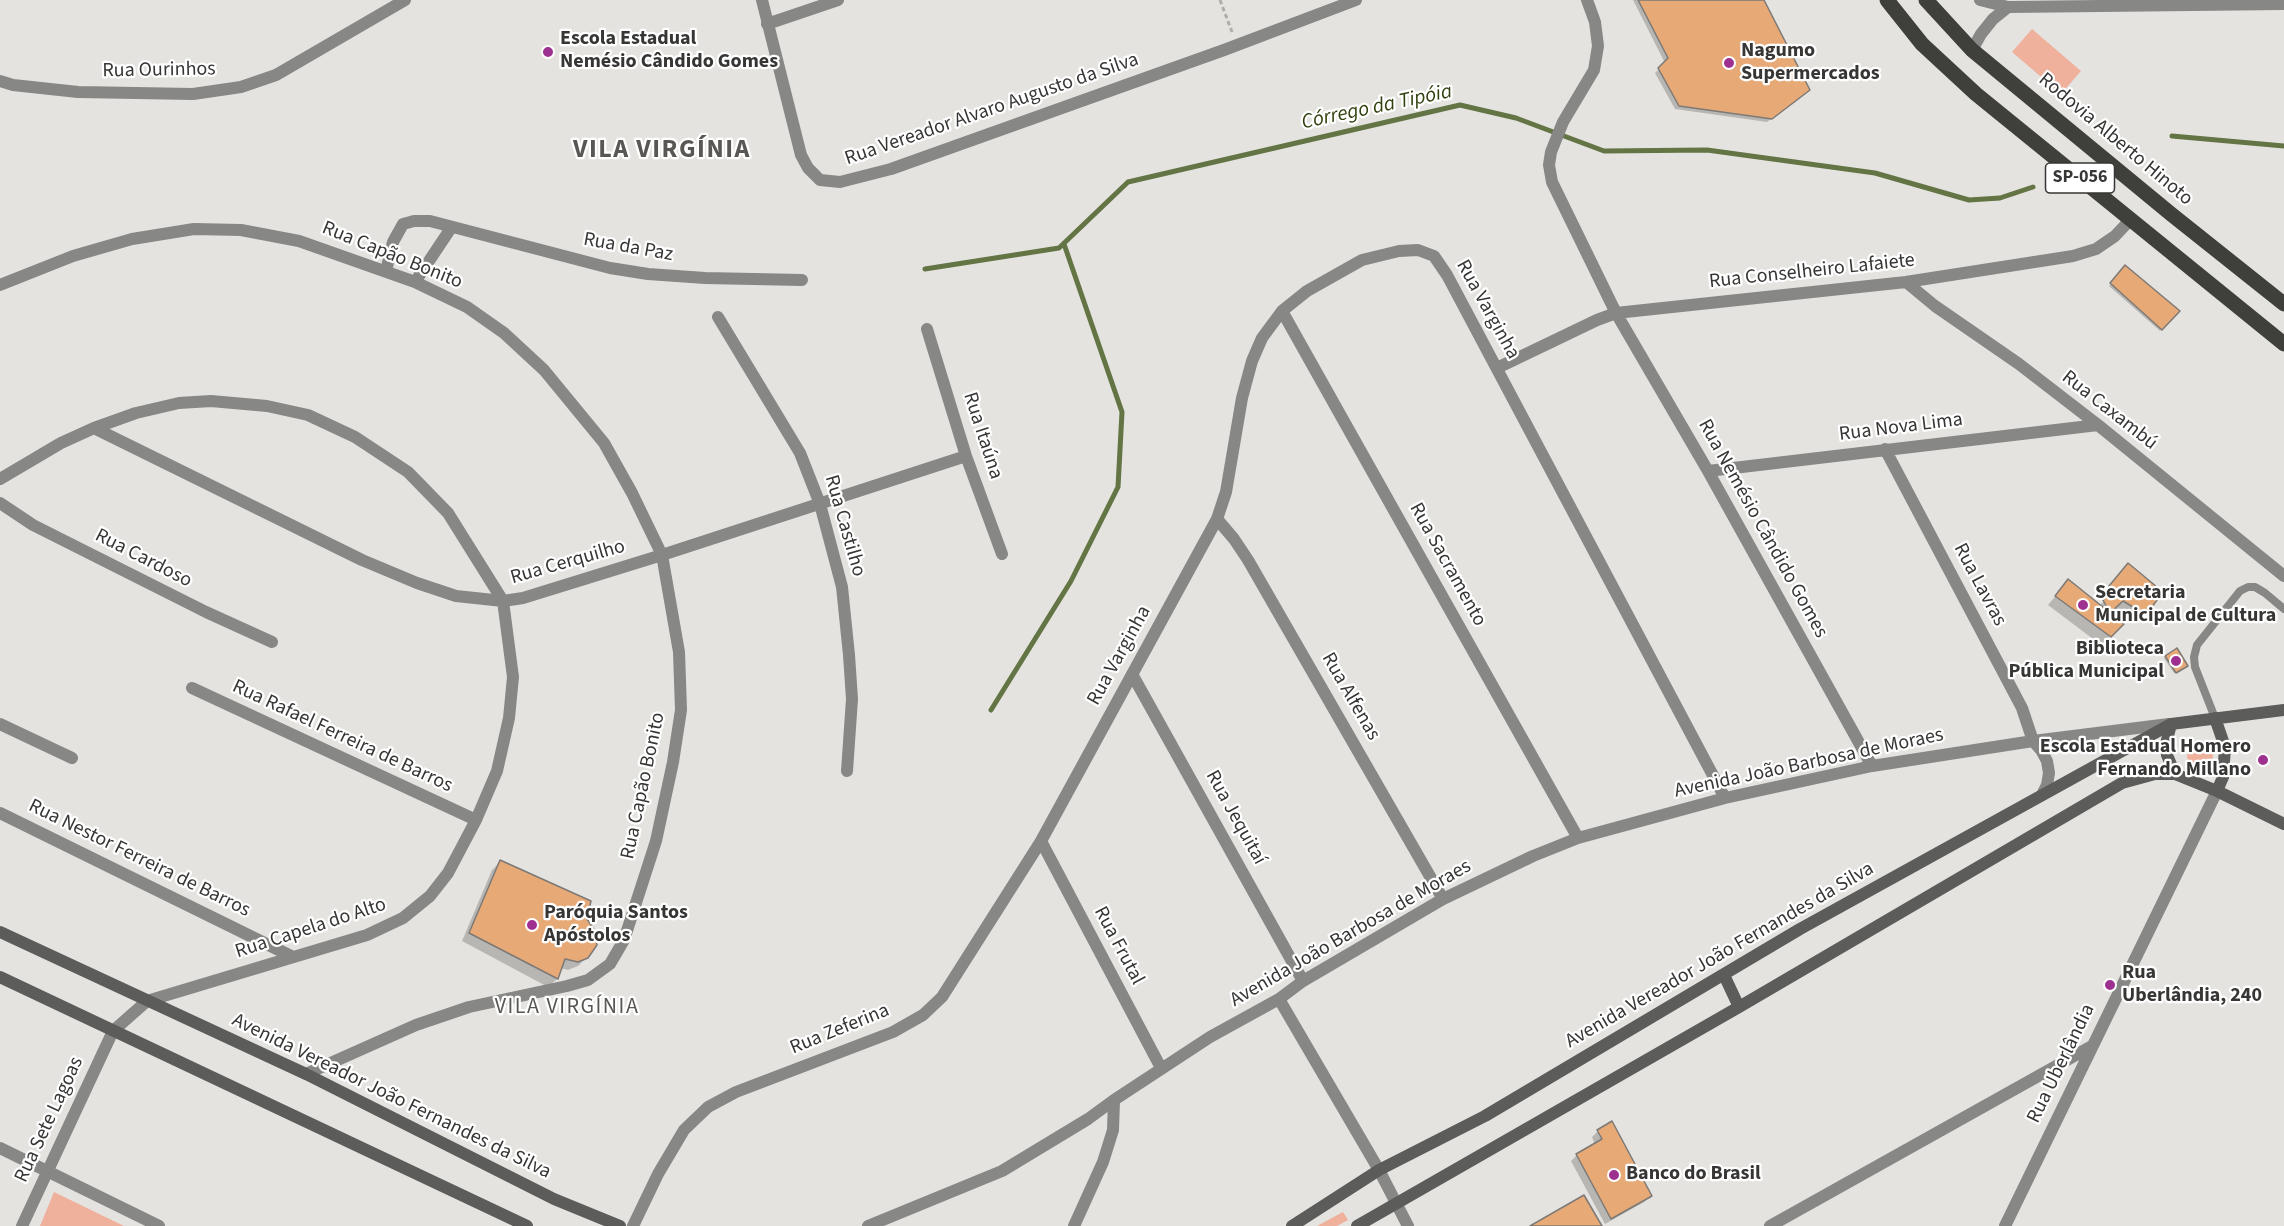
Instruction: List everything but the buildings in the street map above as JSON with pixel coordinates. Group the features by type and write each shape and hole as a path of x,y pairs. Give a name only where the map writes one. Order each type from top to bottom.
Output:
{"main road":[{"name":"SP-056","path":"1887,0 1922,44 1976,94 2284,344"},
{"name":"Rodovia Alberto Hinoto","path":"1926,0 1972,50 2284,304"},
{"name":"Avenida João Barbosa de Moraes","path":"2171,724 2284,710"},
{"path":"2215,718 2225,747 2223,777 2217,791"},
{"name":"Avenida Vereador João Fernandes da Silva","path":"1292,1226 1379,1170 1485,1116 1800,929 2171,724"},
{"path":"2171,724 2166,744 2170,765 2175,774"},
{"path":"1358,1226 2122,783 2155,774 2175,774 2217,791 2284,824"},
{"name":"Avenida Vereador João Fernandes da Silva","path":"0,932 306,1074 554,1199 620,1226"},
{"path":"1724,975 1739,1007"},
{"path":"0,977 527,1226"}],"street":[{"name":"Rua Ourinhos","path":"0,81 13,85 78,92 193,94 241,87 276,75 405,0"},
{"name":"Rua Vereador Alvaro Augusto da Silva","path":"762,0 801,154 808,168 820,180 840,182 891,169 1356,0"},
{"path":"768,24 838,0"},
{"name":"Rua Nemésio Cândido Gomes","path":"1587,0 1595,22 1598,46 1594,70 1563,122 1551,152 1549,165 1552,182 1616,313 1708,471 1872,766"},
{"path":"1980,0 2007,8 2117,3 2284,4"},
{"path":"1972,50 1981,34 2007,8"},
{"name":"Rua Conselheiro Lafaiete","path":"1497,368 1616,313 1906,282 2073,256 2096,249 2115,236 2130,219"},
{"name":"Rua da Paz","path":"386,271 393,242 403,224 430,221 610,268 648,274 705,278 802,280"},
{"path":"415,282 451,228"},
{"name":"Rua Capão Bonito","path":"0,285 73,256 132,240 194,229 241,230 299,240 415,282 467,307 495,326 544,370 604,443 632,493 662,555 679,652 681,710 673,762 656,841 624,940 610,964 588,980 469,1007 416,1025 306,1074"},
{"name":"Rua Varginha","path":"1041,841 1217,519 1226,492 1242,398 1252,361 1262,338 1282,311 1307,291 1362,260 1400,251 1418,250 1434,256 1447,275 1725,798"},
{"name":"Rua Caxambú","path":"1906,282 1935,306 2019,364 2098,425 2284,576"},
{"name":"Rua Sacramento","path":"1282,311 1578,838"},
{"name":"Rua Castilho","path":"718,317 800,453 820,504 842,587 848,644 852,699 848,771"},
{"name":"Rua Itaúna","path":"927,329 966,456 1002,554"},
{"name":"Rua Capela do Alto","path":"0,478 61,443 94,428 136,413 179,403 212,400 267,406 308,415 355,437 408,472 448,513 503,601 513,677 509,718 496,771 476,820 448,873 430,896 403,918 367,935 147,1001"},
{"name":"Rua Nova Lima","path":"1708,471 2098,425"},
{"name":"Rua Cerquilho","path":"94,428 362,560 417,583 456,596 503,601 523,598 662,555 966,456"},
{"name":"Rua Lavras","path":"1885,449 2022,708 2033,741"},
{"name":"Rua Cardoso","path":"0,503 33,525 206,612 272,642"},
{"name":"Rua Alfenas","path":"1217,519 1248,560 1443,899"},
{"name":"Rua Jequitaí","path":"1132,674 1303,981"},
{"name":"Rua Rafael Ferreira de Barros","path":"192,688 476,820"},
{"path":"0,724 72,758"},
{"name":"Avenida João Barbosa de Moraes","path":"868,1226 1002,1171 1048,1145 1210,1037 1279,999 1303,981 1443,899 1533,856 1578,838 1725,798 1872,766 2033,741 2171,724"},
{"path":"2033,741 2041,750 2048,767 2047,785 2042,795"},
{"name":"Rua Uberlândia","path":"2005,1226 2217,791"},
{"name":"Rua Nestor Ferreira de Barros","path":"0,813 293,957"},
{"name":"Rua Frutal","path":"1041,841 1161,1068"},
{"name":"Rua Zeferina","path":"633,1226 658,1174 684,1130 708,1107 735,1092 893,1032 923,1015 942,997 1041,841"},
{"path":"1279,999 1379,1170 1408,1226"},
{"path":"113,1030 147,1001"},
{"name":"Rua Sete Lagoas","path":"22,1226 113,1030"},
{"path":"1770,1226 2092,1046"},
{"path":"1074,1226 1103,1162 1113,1130 1114,1100"},
{"path":"0,1148 49,1170 159,1226"}],"lane":[{"path":"2215,718 2195,667 2194,657 2197,645 2240,591 2248,587 2255,587 2265,592 2284,609"}],"path":[{"path":"1220,0 1237,45"}],"shaded area":[{"path":"2032,29 2081,71 2061,94 2012,52"},
{"path":"2200,742 2209,746 2213,755 2209,764 2200,768 2191,764 2187,755 2191,746"},
{"path":"54,1192 124,1226 40,1226"},
{"path":"1343,1212 1348,1220 1337,1226 1317,1226"}],"waterway":[{"name":"Córrego da Tipóia","path":"925,269 1059,248 1128,182 1460,105 1516,118 1604,151 1707,150 1875,173 1969,200 2000,198 2033,187"},
{"path":"2172,136 2284,146"},
{"path":"991,710 1071,581 1118,487 1122,412 1064,244"}],"place":[{"name":"Escola Estadual Nemésio Cândido Gomes","path":"548,52"},
{"name":"Nagumo Supermercados","path":"1729,63"},
{"name":"Secretaria Municipal de Cultura","path":"2083,605"},
{"name":"Biblioteca Pública Municipal","path":"2176,661"},
{"name":"Escola Estadual Homero Fernando Millano","path":"2263,760"},
{"name":"Paróquia Santos Apóstolos","path":"532,925"},
{"name":"Rua Uberlândia, 240","path":"2110,985"},
{"name":"Banco do Brasil","path":"1614,1175"}],"district":[{"name":"VILA VIRGÍNIA","path":"662,151"},
{"name":"VILA VIRGÍNIA","path":"567,1008"}]}
